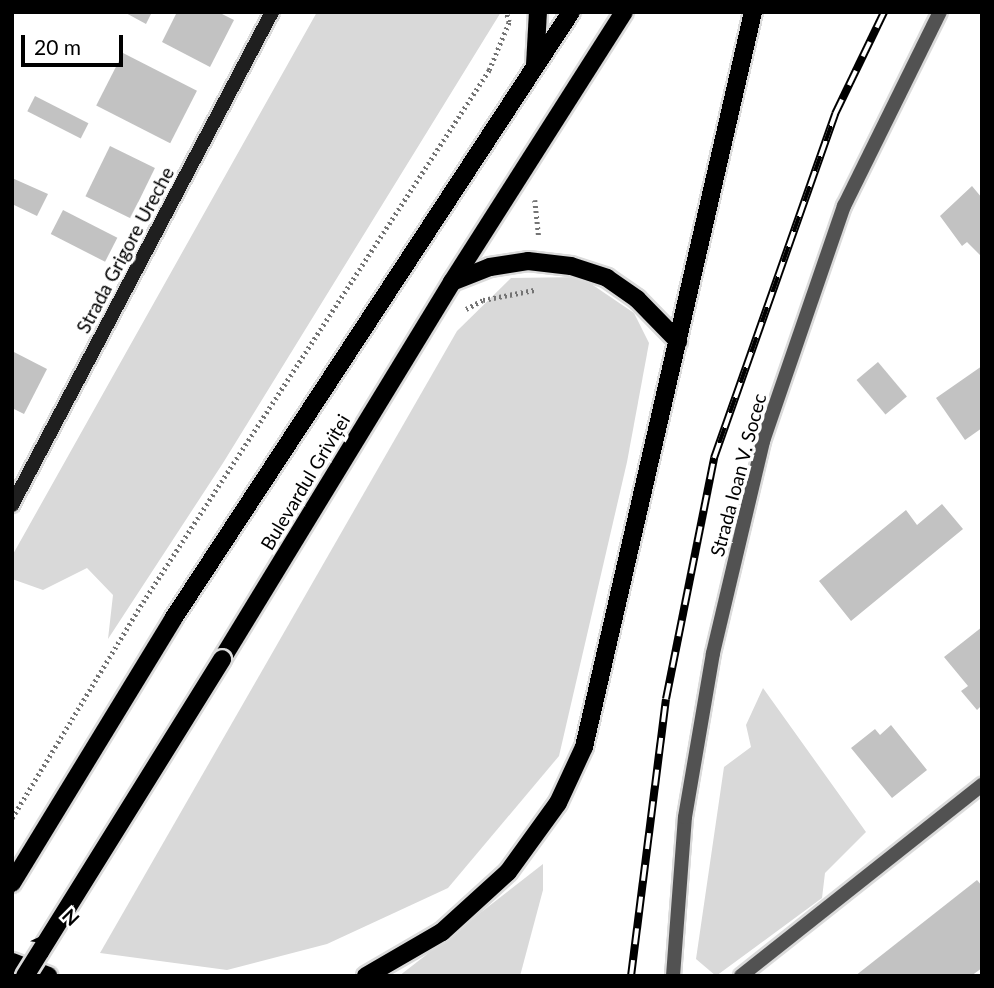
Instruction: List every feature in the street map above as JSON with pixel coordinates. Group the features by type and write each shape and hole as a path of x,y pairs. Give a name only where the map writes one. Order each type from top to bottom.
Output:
{"main road":[{"name":"Strada Grigore Ureche","path":"12,505 272,12"},
{"path":"534,72 538,12"},
{"name":"Bulevardul Griviței","path":"12,883 173,620 571,12"},
{"name":"Bulevardul Griviței","path":"25,976 452,282 624,12"},
{"path":"366,976 442,932 478,903 508,872 558,803 584,747 600,688 753,12"},
{"path":"452,282 490,267 537,262 570,266 607,278 637,299 678,341"},
{"path":"12,962 48,976"}],"lane":[{"name":"Strada Ioan V. Socec","path":"673,976 690,790 713,653 762,441 844,206 940,12"},
{"path":"741,976 982,785"}],"path":[{"path":"12,818 143,602 489,70 509,22 506,12"},
{"path":"454,316 483,300 535,290 537,262"}],"shaded area":[{"path":"317,12 501,12 223,463 108,639 113,595 87,568 43,590 12,579 12,556"},
{"path":"581,277 634,313 649,343 627,462 559,756 448,888 327,944 227,970 100,953 457,331 511,278"},
{"path":"763,688 866,832 825,873 822,898 716,976 696,959 724,767 751,747 746,725"},
{"path":"543,864 543,890 520,976 399,976"}],"building":[{"path":"124,12 152,12 146,24"},
{"path":"177,12 218,12 234,20 210,67 162,42"},
{"path":"123,53 197,91 170,143 96,106"},
{"path":"35,96 88,123 81,138 27,111"},
{"path":"110,146 155,168 130,218 85,196"},
{"path":"12,178 48,194 37,216 12,204"},
{"path":"972,186 982,198 980,255 967,242 962,246 940,216"},
{"path":"63,210 117,238 105,262 51,234"},
{"path":"12,351 47,369 24,414 12,408"},
{"path":"878,362 907,396 885,414 857,380"},
{"path":"982,366 982,428 965,440 936,398"},
{"path":"942,504 963,529 851,621 819,581 906,510 917,525"},
{"path":"982,627 982,705 977,710 961,691 968,686 944,657"},
{"path":"891,725 927,770 892,798 851,748 875,729 880,735"},
{"path":"977,880 982,886 982,968 971,976 855,976"}],"railway":[{"path":"631,976 666,699 714,458 835,114 884,12"}]}
